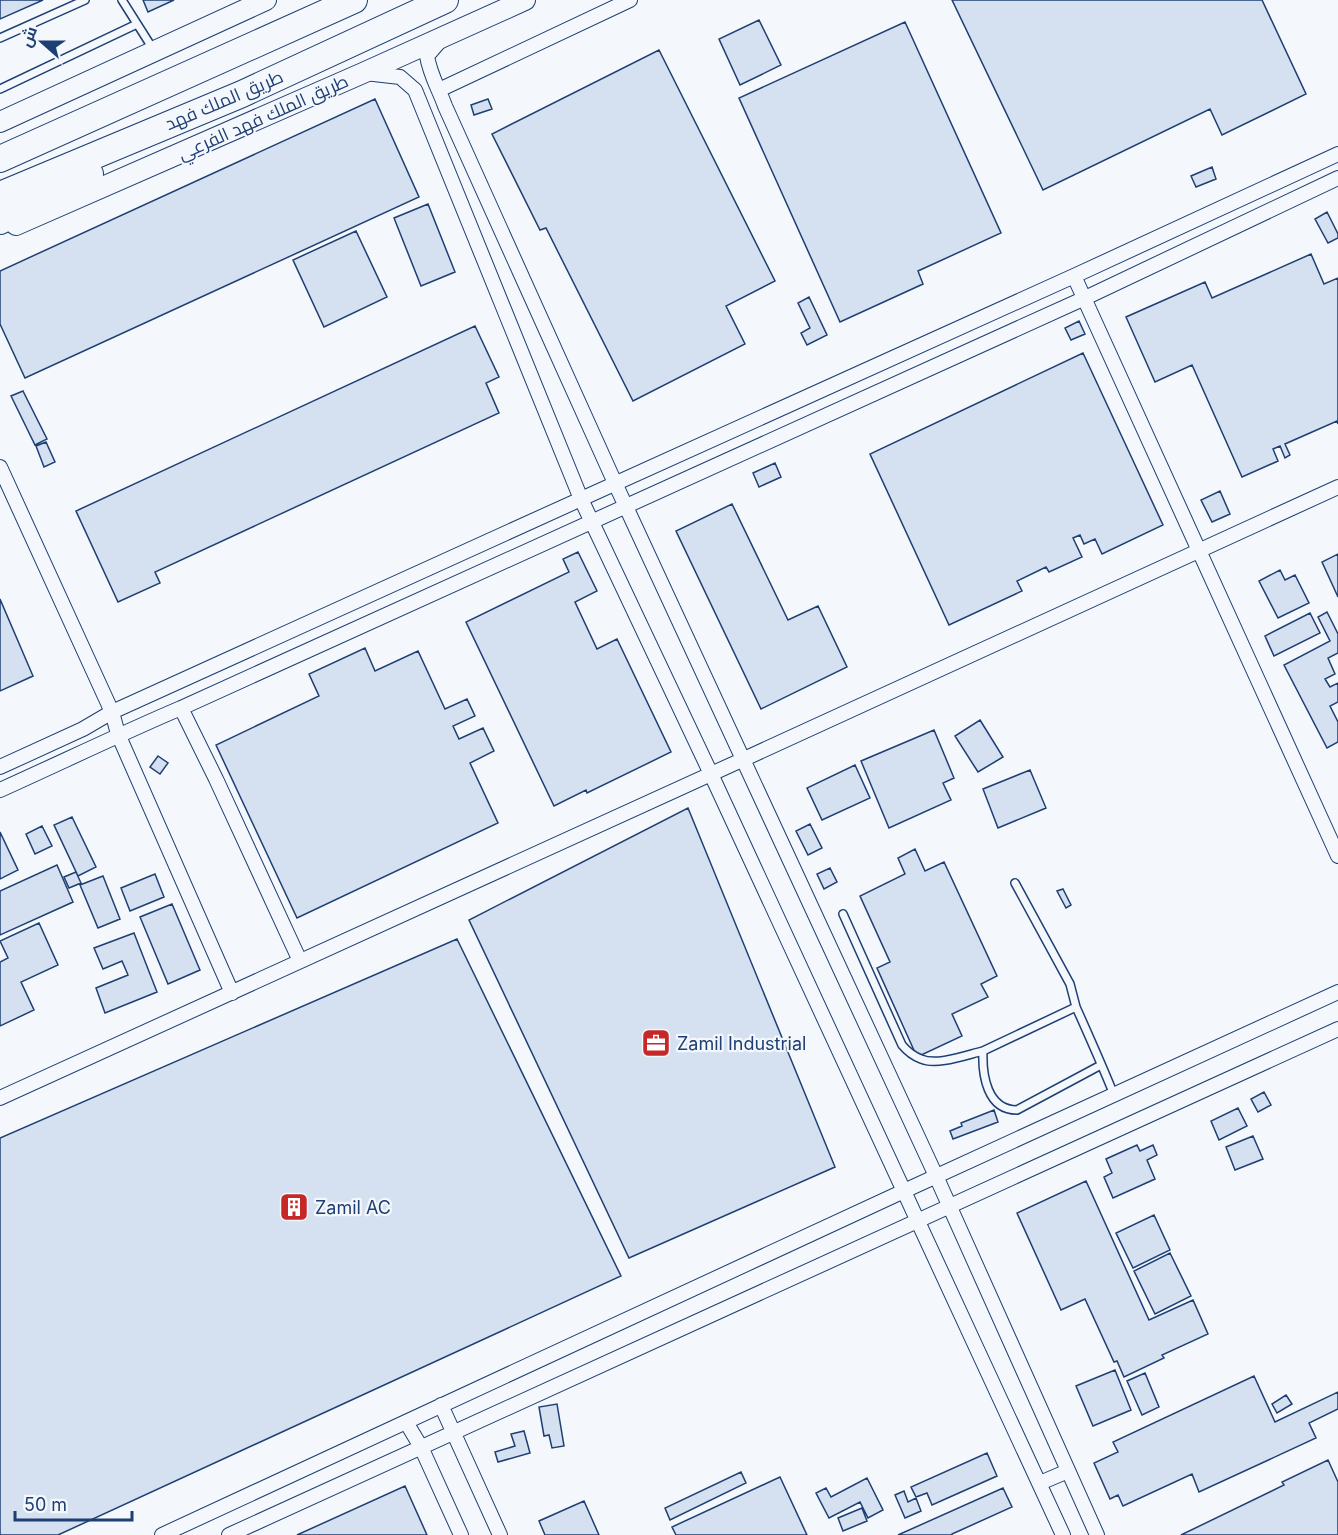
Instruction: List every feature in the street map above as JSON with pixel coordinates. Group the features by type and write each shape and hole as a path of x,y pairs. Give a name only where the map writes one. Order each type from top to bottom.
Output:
{"highway":[{"name":"طريق الملك فهد","path":"0,159 354,0"},
{"name":"طريق الملك فهد","path":"5,193 242,94 445,0"},
{"path":"2,124 154,90"},
{"path":"0,221 242,94"}],"main road":[{"name":"طريق الملك فهد الفرعي","path":"0,232 525,0"},
{"path":"2,124 259,2"}],"street":[{"path":"440,90 630,0"},
{"path":"444,36 427,56 429,71 440,90 445,106 615,483 936,1176 1097,1535"},
{"path":"363,73 400,77 415,90 581,498 1063,1535"},
{"path":"0,767 83,729 112,712 1338,154"},
{"path":"0,790 118,734 181,708 1085,298 1338,178"},
{"path":"1074,276 1338,856"},
{"path":"0,467 112,712 118,734 232,993"},
{"path":"0,1098 1338,487"},
{"path":"181,708 216,778 300,962"},
{"path":"162,1535 1338,992"},
{"path":"229,1535 1338,1029"},
{"path":"441,1406 500,1535"},
{"path":"406,1422 421,1448 460,1535"},
{"path":"1040,1483 1068,1471"}],"lane":[{"path":"0,38 85,0"},
{"path":"122,0 154,51"},
{"path":"0,89 137,24"},
{"path":"1015,883 1070,984 1076,1007 1114,1095"},
{"path":"843,914 902,1045 909,1053 923,1060 941,1061 982,1051 1076,1007"},
{"path":"982,1051 983,1073 987,1086 996,1103 1009,1110 1017,1110 1101,1065"}],"building":[{"path":"0,0 43,0 0,19"},
{"path":"143,0 174,0 148,12"},
{"path":"952,0 1262,0 1306,94 1222,135 1210,109 1043,190"},
{"path":"759,20 781,65 740,85 719,39"},
{"path":"905,22 1001,233 918,271 923,284 840,322 739,98"},
{"path":"659,50 775,281 726,306 745,344 633,401 546,228 540,230 492,134"},
{"path":"375,99 419,197 25,378 0,324 0,271"},
{"path":"488,99 492,109 474,115 471,105"},
{"path":"1212,167 1216,179 1196,187 1191,176"},
{"path":"428,204 455,272 421,286 394,218"},
{"path":"1327,212 1338,234 1338,238 1328,243 1315,219"},
{"path":"356,231 387,297 324,327 293,260"},
{"path":"1311,254 1324,284 1338,278 1338,424 1337,421 1285,444 1290,455 1285,458 1280,446 1273,449 1278,461 1242,477 1192,365 1155,382 1126,317 1205,282 1212,298"},
{"path":"809,297 827,335 807,345 801,333 810,328 798,303"},
{"path":"1079,321 1085,334 1071,340 1065,328"},
{"path":"475,326 499,377 486,383 499,413 155,572 160,583 118,602 76,511"},
{"path":"1083,353 1163,525 1102,554 1095,539 1084,544 1080,535 1073,538 1082,557 1049,572 1046,567 1017,581 1022,591 949,625 870,454"},
{"path":"23,391 47,439 35,445 11,396"},
{"path":"46,442 55,462 44,467 36,446"},
{"path":"775,463 781,477 759,487 753,473"},
{"path":"1220,491 1230,514 1212,522 1201,500"},
{"path":"732,504 788,620 818,606 847,667 761,709 676,531"},
{"path":"578,552 597,591 575,602 597,649 617,639 671,752 587,793 586,790 554,806 466,622 569,572 563,559"},
{"path":"1338,554 1338,597 1322,562"},
{"path":"1280,570 1285,580 1295,575 1309,603 1278,618 1259,581"},
{"path":"0,599 33,676 0,691"},
{"path":"1327,612 1338,634 1338,653 1328,658 1335,674 1325,679 1330,687 1338,683 1338,702 1330,706 1338,722 1338,742 1327,748 1284,665 1330,641 1318,617"},
{"path":"1310,613 1320,633 1274,656 1265,636"},
{"path":"365,648 375,671 418,651 445,709 467,699 475,716 453,726 459,739 483,728 494,751 470,763 498,823 297,918 216,745 319,696 309,674"},
{"path":"980,720 1003,757 978,772 955,736"},
{"path":"934,730 954,778 943,783 951,800 889,828 861,761"},
{"path":"158,756 168,763 160,774 150,767"},
{"path":"855,765 870,798 822,820 807,788"},
{"path":"1030,770 1046,808 998,828 983,789"},
{"name":"Zamil Industrial","path":"688,808 835,1167 629,1258 469,920"},
{"path":"72,817 96,867 78,876 54,825"},
{"path":"810,824 822,848 808,855 796,831"},
{"path":"42,826 52,846 35,854 26,834"},
{"path":"0,832 18,870 0,879"},
{"path":"915,849 925,871 944,862 997,976 981,984 988,997 952,1014 962,1036 917,1057 877,968 890,962 860,896 905,874 898,858"},
{"path":"57,865 73,902 0,935 0,891"},
{"path":"830,868 837,882 824,889 817,874"},
{"path":"76,872 81,883 69,888 64,877"},
{"path":"155,874 164,897 130,911 121,888"},
{"path":"103,876 120,919 98,928 80,885"},
{"path":"1063,889 1071,905 1066,908 1057,891"},
{"path":"172,904 200,970 168,984 140,917"},
{"path":"39,923 58,965 21,982 34,1010 0,1026 0,962 8,958 0,941"},
{"path":"134,933 157,992 105,1013 96,988 128,975 122,961 103,969 94,948"},
{"name":"Zamil AC","path":"457,939 621,1276 58,1535 0,1535 0,1138"},
{"path":"1264,1092 1271,1105 1258,1112 1251,1099"},
{"path":"1238,1108 1247,1126 1219,1140 1211,1121"},
{"path":"994,1110 998,1122 953,1139 950,1131 962,1126 961,1123"},
{"path":"1253,1136 1263,1159 1235,1170 1226,1147"},
{"path":"1137,1145 1140,1151 1153,1145 1157,1155 1147,1160 1155,1179 1113,1198 1104,1177 1112,1173 1106,1159"},
{"path":"1086,1181 1149,1320 1193,1300 1208,1334 1162,1355 1164,1358 1124,1377 1117,1361 1114,1362 1085,1299 1061,1310 1017,1213"},
{"path":"1154,1215 1170,1250 1133,1268 1116,1233"},
{"path":"1170,1253 1191,1296 1155,1314 1134,1271"},
{"path":"1115,1370 1131,1410 1093,1426 1076,1386"},
{"path":"1145,1373 1159,1407 1142,1415 1127,1381"},
{"path":"1254,1376 1275,1422 1338,1392 1338,1409 1309,1423 1316,1438 1199,1492 1192,1474 1123,1506 1118,1495 1110,1499 1094,1463 1118,1452 1113,1442"},
{"path":"1286,1395 1292,1404 1277,1413 1272,1404"},
{"path":"557,1404 564,1446 552,1448 549,1435 544,1436 539,1407"},
{"path":"524,1431 530,1453 498,1462 495,1452 515,1446 511,1434"},
{"path":"987,1453 997,1476 932,1505 927,1493 916,1497 911,1487"},
{"path":"1328,1460 1338,1482 1338,1535 1181,1535 1284,1485 1282,1482"},
{"path":"741,1472 746,1483 670,1520 665,1508"},
{"path":"780,1477 807,1535 676,1535 672,1527"},
{"path":"867,1478 883,1510 868,1518 860,1502 829,1518 816,1493 826,1488 831,1497"},
{"path":"405,1486 427,1535 297,1535"},
{"path":"1003,1488 1012,1507 952,1535 898,1535"},
{"path":"904,1491 908,1502 916,1498 921,1511 905,1518 895,1495"},
{"path":"584,1501 599,1535 545,1535 539,1521"},
{"path":"862,1508 867,1521 843,1531 838,1518"}],"place":[{"name":"Zamil Industrial","path":"656,1043"},
{"name":"Zamil AC","path":"294,1207"}]}
